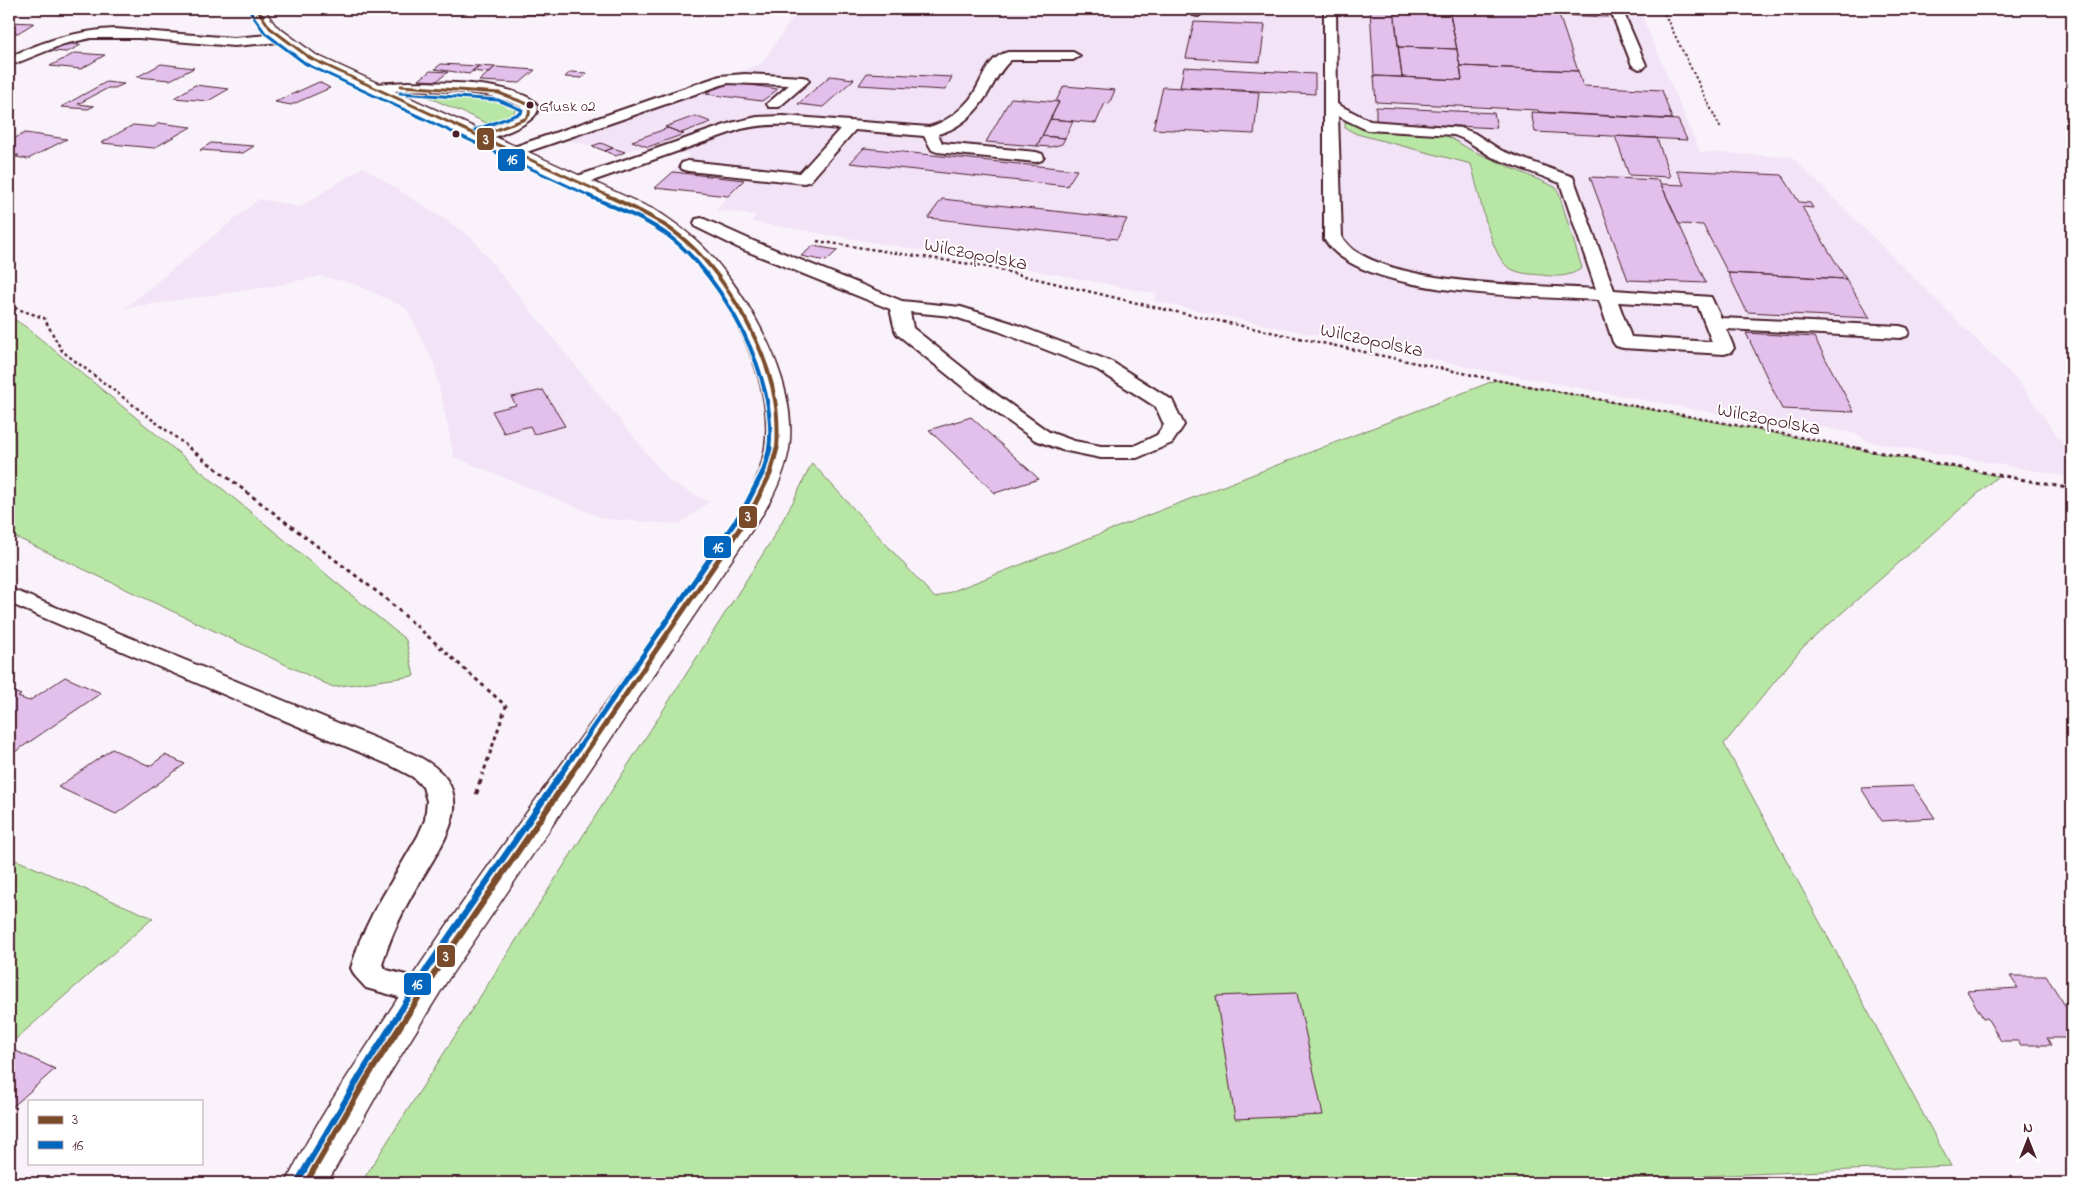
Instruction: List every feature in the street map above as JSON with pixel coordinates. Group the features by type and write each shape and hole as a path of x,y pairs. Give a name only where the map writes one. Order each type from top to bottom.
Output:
{"street":[{"path":"258,9 266,24 281,38 310,58 659,219 687,240 710,268 742,316 766,364 777,403 777,447 760,493 731,543 600,734 488,891 421,991 329,1141 306,1183"}],"lane":[{"path":"1330,9 1330,106 1333,239 1344,252 1375,268 1422,280 1608,296 1705,302 1724,348 1623,342 1608,296 1567,180 1497,154 1469,136 1456,131 1367,125 1330,106"},
{"path":"1616,9 1639,65"},
{"path":"9,62 60,40 91,34 141,35 253,43 281,38"},
{"path":"578,181 727,129 757,121 783,120 929,132 947,127 976,101 994,67 1008,56 1073,56"},
{"path":"513,152 725,79 745,78 802,81 774,104"},
{"path":"373,88 401,86 484,92 513,96 530,105 529,114 525,119 478,137"},
{"path":"688,166 804,178 852,125"},
{"path":"929,132 937,147 1036,157"},
{"path":"702,223 745,244 899,306 954,312 1005,327 1105,366 1165,404 1174,425 1166,440 1138,452 1100,452 1069,446 1042,436 986,396 904,330 899,306"},
{"path":"1714,323 1900,332"},
{"path":"9,595 381,751 417,767 433,781 440,796 440,816 430,840 386,916 372,947 366,968 377,979 421,991"}],"path":[{"path":"1662,9 1721,129"},
{"name":"Wilczopolska","path":"809,239 983,266 1158,308 1496,380 2072,489"},
{"path":"9,306 44,318 62,351 385,598 506,706 475,797"}],"shaded area":[{"path":"799,9 1639,9 1700,152 1792,157 2018,381 2072,457 2072,477 1867,441 1857,434 1817,426 1799,429 1483,370 1153,301 1157,294 992,262 752,222 756,215 716,210 727,196 655,188 690,154 637,148 616,156 592,146 551,136 761,64"},
{"path":"363,167 470,236 670,482 709,502 679,524 605,519 454,457 434,363 406,308 355,284 320,276 274,286 125,308 259,199 300,207"}],"green space":[{"path":"421,94 502,101 511,104 515,109 514,113 506,120 489,124"},
{"path":"1345,122 1367,127 1442,133 1471,150 1555,187 1558,191 1582,268 1568,275 1552,276 1525,273 1508,267 1502,260 1490,235 1471,164 1357,134 1345,128"},
{"path":"9,316 26,327 406,640 414,676 333,687 9,534"},
{"path":"1496,380 1998,476 1803,647 1724,744 1951,1166 1525,1183 361,1183 768,546 812,463 935,598"},
{"path":"9,857 153,918 9,1045"}],"building":[{"path":"529,9 557,9 549,16 522,14"},
{"path":"1370,9 1394,9 1402,77 1374,76"},
{"path":"1394,9 1449,9 1457,49 1398,47"},
{"path":"1449,9 1557,9 1578,71 1460,66"},
{"path":"1557,9 1605,9 1608,17 1559,15"},
{"path":"9,22 34,23 18,33 9,32"},
{"path":"1194,22 1265,25 1260,62 1186,58"},
{"path":"64,43 81,45 67,52 50,51"},
{"path":"1398,47 1457,49 1462,80 1402,77"},
{"path":"75,53 105,55 81,69 50,66"},
{"path":"161,64 194,68 170,80 137,77"},
{"path":"441,64 479,66 469,74 435,69"},
{"path":"479,66 495,67 489,73 472,71"},
{"path":"1460,66 1578,71 1583,86 1662,90 1672,119 1376,102 1374,76 1462,80"},
{"path":"495,67 535,70 520,83 479,81"},
{"path":"1184,67 1315,74 1315,94 1180,87"},
{"path":"430,71 448,72 437,81 419,80"},
{"path":"570,72 587,73 582,78 565,77"},
{"path":"867,73 952,77 945,90 859,85"},
{"path":"830,76 854,79 823,107 798,104"},
{"path":"723,81 778,89 762,101 706,94"},
{"path":"106,82 124,84 115,88 108,88 78,104 94,106 88,109 61,107"},
{"path":"319,82 330,88 291,105 275,102"},
{"path":"195,85 229,89 208,101 174,98"},
{"path":"1064,86 1115,90 1109,104 1105,103 1096,123 1050,119 1059,102 1056,101"},
{"path":"1163,87 1259,92 1254,134 1153,129"},
{"path":"1011,98 1059,102 1037,146 986,142"},
{"path":"1376,107 1494,113 1497,128 1376,122"},
{"path":"1531,112 1678,120 1687,140 1535,132"},
{"path":"695,116 711,122 681,133 665,127"},
{"path":"1050,119 1073,121 1065,138 1042,136"},
{"path":"159,123 191,127 154,148 101,143 133,125 154,127"},
{"path":"668,128 684,134 648,147 632,141"},
{"path":"25,133 67,139 28,159 16,157 19,155 9,156 9,141"},
{"path":"1042,136 1065,138 1062,144 1051,147 1037,146"},
{"path":"1615,136 1657,138 1670,177 1629,175"},
{"path":"211,143 254,146 243,153 200,150"},
{"path":"601,143 613,148 605,151 592,146"},
{"path":"613,148 625,152 616,156 605,151"},
{"path":"864,148 1077,170 1067,186 850,163"},
{"path":"1676,170 1782,175 1799,202 1810,203 1813,208 1802,207 1846,279 1728,273 1703,225 1679,224 1661,184 1684,185"},
{"path":"673,172 744,180 728,196 655,188"},
{"path":"1590,177 1659,180 1706,283 1628,280"},
{"path":"942,199 1127,219 1117,239 928,218"},
{"path":"813,246 838,250 826,261 801,256"},
{"path":"1728,273 1846,279 1870,318 1747,312"},
{"path":"1746,333 1814,337 1854,412 1782,409"},
{"path":"543,390 565,426 534,434 530,426 504,433 492,411 516,405 511,397"},
{"path":"971,417 1039,479 995,493 929,430"},
{"path":"65,677 101,693 9,756 9,690 21,695 18,697 29,701"},
{"path":"112,749 150,766 165,755 185,764 116,814 58,787"},
{"path":"1913,786 1935,818 1882,821 1861,788"},
{"path":"2010,976 2046,976 2072,1016 2072,1038 2047,1038 2051,1045 2020,1045 2018,1041 2001,1041 1987,1018 1983,1018 1967,991 2018,988"},
{"path":"1297,993 1323,1115 1235,1119 1216,996"},
{"path":"16,1051 55,1069 9,1110 9,1057"}],"transit line":[{"name":"3","path":"257,9 270,28 310,58 650,215 689,244 731,297 758,346 775,398 778,424 777,449 773,466 751,512 435,972 367,1078 306,1183"},
{"name":"16","path":"251,13 265,33 306,64 646,222 672,238 711,280 744,332 765,388 770,417 770,445 767,462 744,509 428,967 361,1074 299,1179"},
{"name":"3","path":"401,86 499,93 530,105 529,115 525,119 478,137"},
{"name":"16","path":"400,93 498,100 522,110 521,113 475,130"}],"place":[{"name":"Głusk 02","path":"530,105"}]}
